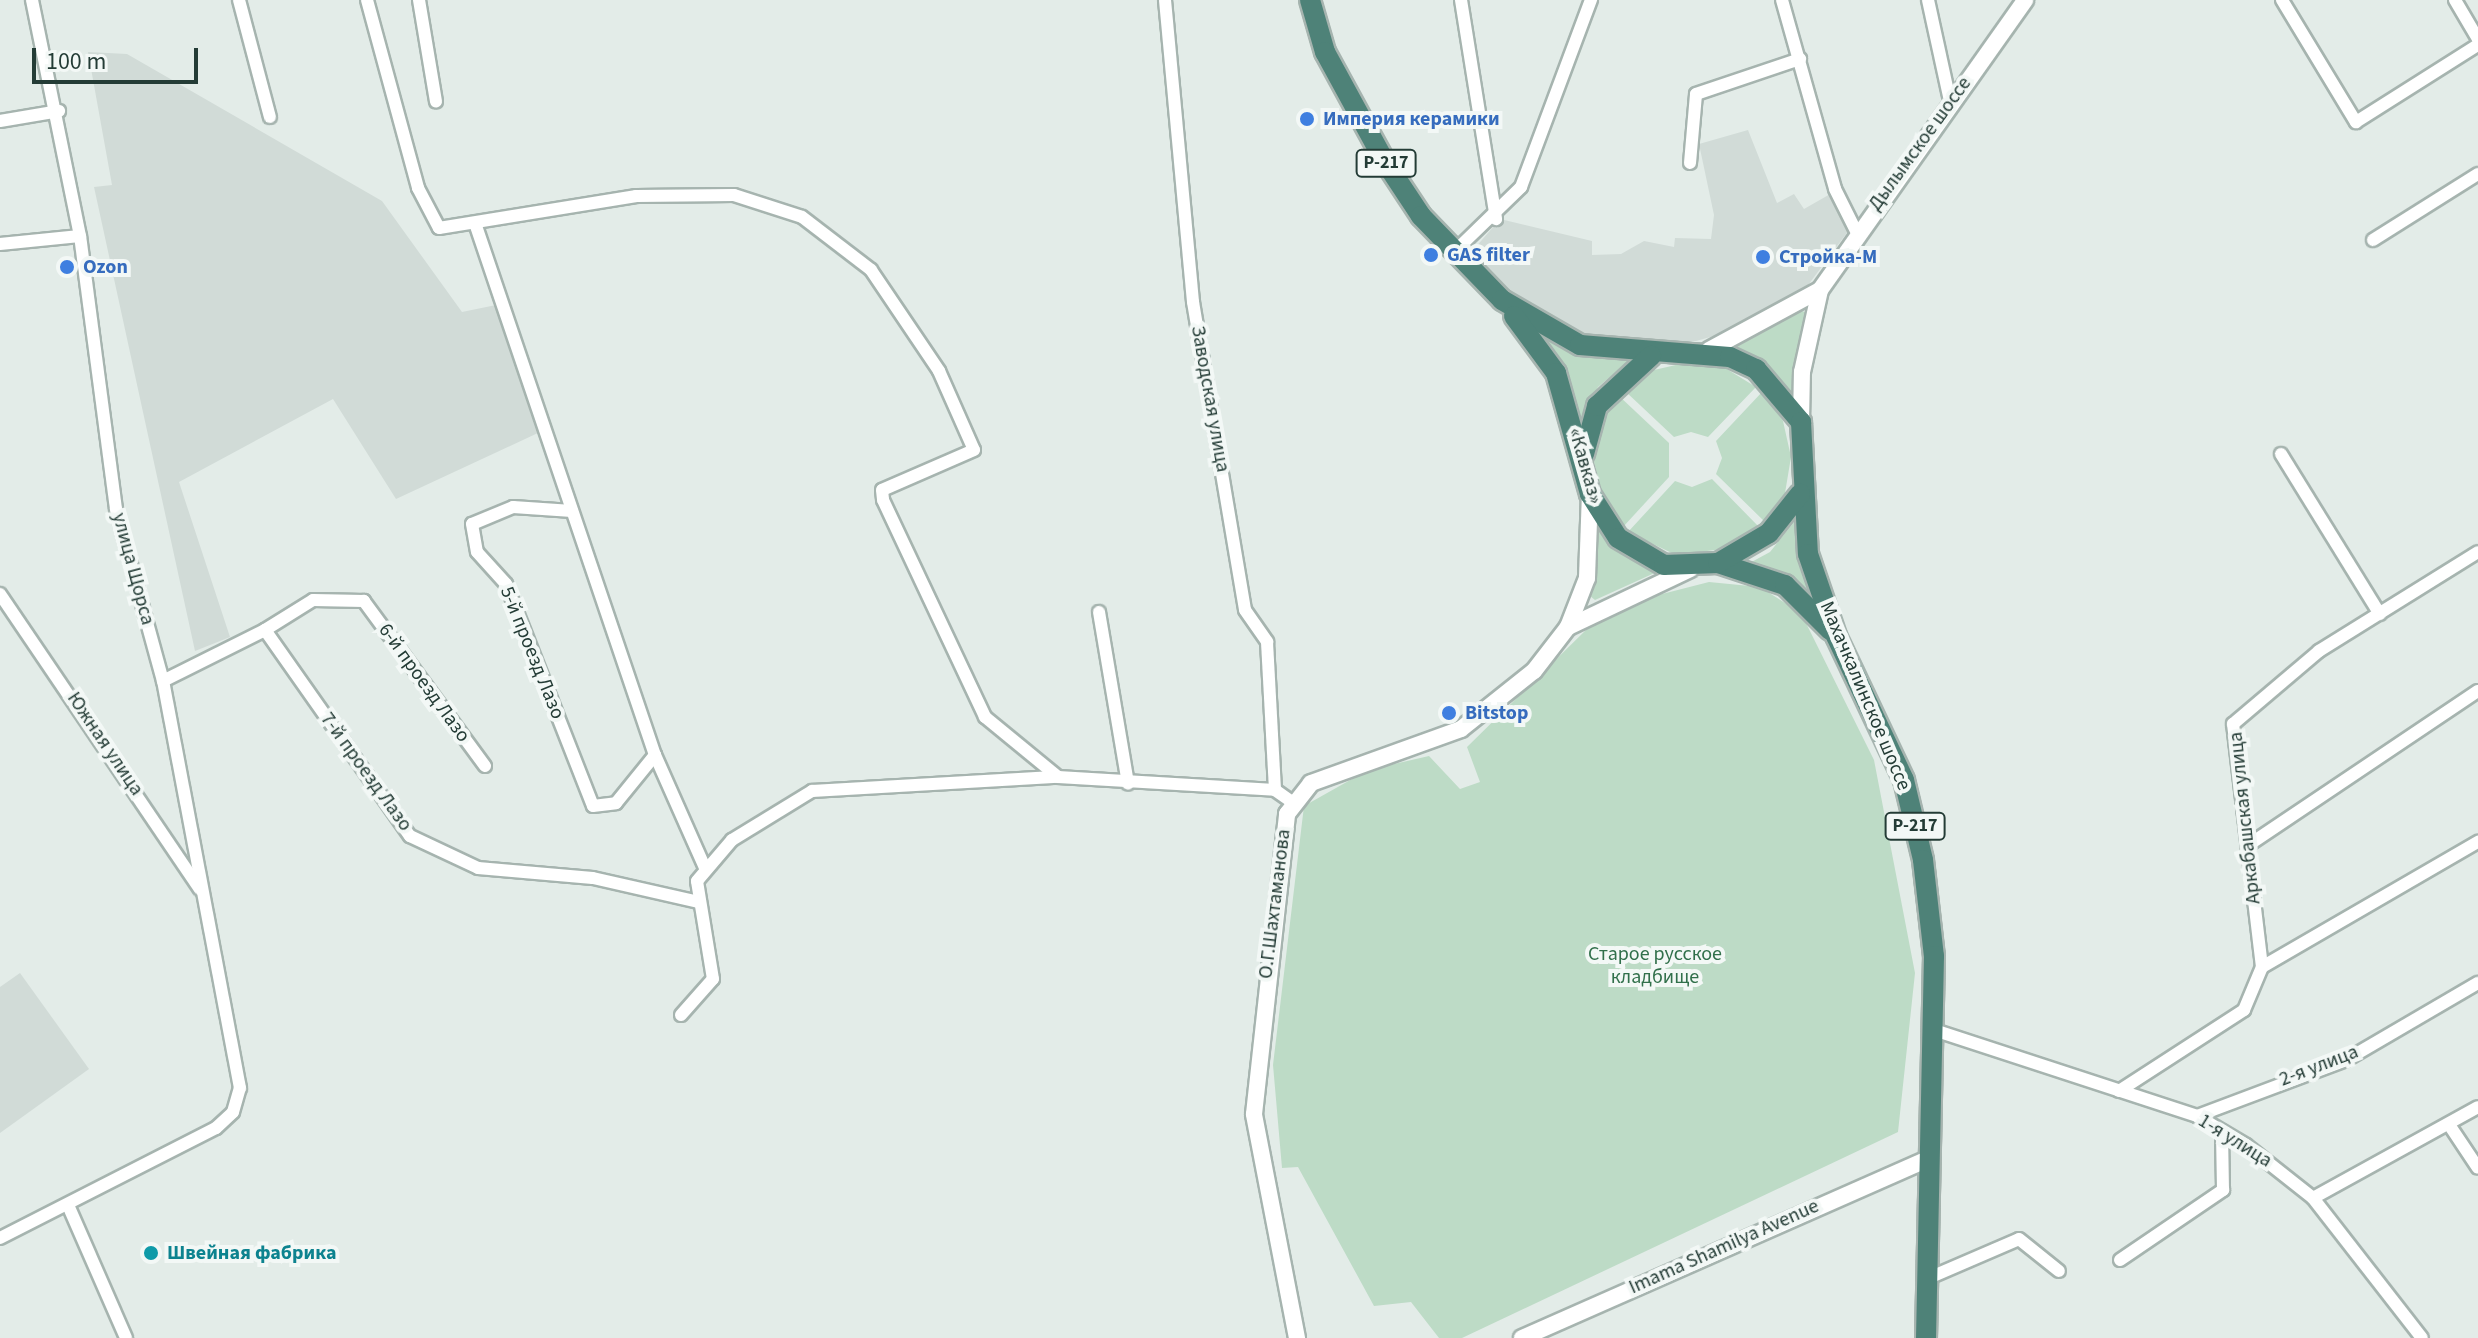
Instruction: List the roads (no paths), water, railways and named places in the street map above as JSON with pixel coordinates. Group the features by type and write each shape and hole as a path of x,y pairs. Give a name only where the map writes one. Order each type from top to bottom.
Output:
{"highway":[{"name":"Р-217","path":"1310,0 1325,52 1384,160 1453,253 1502,300 1561,338 1651,356 1709,350 1756,369 1801,422"},
{"name":"«Кавказ»","path":"1502,300 1556,373 1584,456 1590,494 1601,518 1640,554 1690,569 1718,563"},
{"name":"Р-217","path":"1584,456 1597,406 1651,356"},
{"name":"Махачкалинское шоссе","path":"1801,422 1800,494 1808,554 1836,636 1904,780 1925,873 1934,1030 1924,1280 1926,1338"},
{"name":"Р-217","path":"1718,563 1769,533 1800,494"},
{"name":"Р-217","path":"1718,563 1785,585 1836,636"}],"main road":[{"name":"Дылымское шоссе","path":"1820,290 1950,101 2025,0"},
{"name":"Р-217","path":"1709,350 1820,290"},
{"name":"Р-217","path":"1801,422 1802,372 1820,290"},
{"name":"Р-217","path":"1568,627 1587,578 1590,494"},
{"name":"Р-217","path":"1568,627 1690,569"},
{"name":"О.Г.Шахтаманова","path":"1297,1338 1254,1114 1269,943 1292,802 1357,761 1461,729 1500,704 1568,627"},
{"name":"Imama Shamilya Avenue","path":"1522,1338 1928,1159"}],"street":[{"name":"улица Щорса","path":"32,0 59,111 80,236 116,509 163,681 240,1088 233,1112 216,1128 68,1205"},
{"path":"239,0 270,117"},
{"path":"367,0 418,188 439,228 476,226 636,196 704,193 772,202 825,234 871,270 939,371 974,450 882,490 899,542 985,717 1058,777"},
{"path":"419,0 436,102"},
{"name":"Заводская улица","path":"1165,0 1193,302 1245,610 1267,642 1275,790"},
{"path":"1461,0 1496,219"},
{"path":"1782,0 1835,189 1857,233"},
{"path":"1928,0 1950,101"},
{"path":"2282,0 2356,122 2478,45"},
{"path":"2455,0 2478,39"},
{"path":"1453,253 1496,219 1521,187 1590,2"},
{"path":"1690,163 1696,94 1800,59"},
{"path":"0,121 59,111"},
{"path":"2373,240 2478,174"},
{"path":"476,226 655,755 705,868 699,902 713,979 681,1015"},
{"path":"0,244 80,236"},
{"path":"2281,454 2380,614"},
{"name":"5-й проезд Лазо","path":"572,511 513,507 472,524 477,552 506,584 593,806 616,803 655,755"},
{"name":"Аркабашская улица","path":"2119,1091 2244,1010 2262,967 2233,724 2319,651 2478,552"},
{"name":"Южная улица","path":"0,594 205,898"},
{"name":"6-й проезд Лазо","path":"265,630 313,600 364,601 485,766"},
{"path":"1099,612 1128,784"},
{"path":"163,681 265,630"},
{"name":"7-й проезд Лазо","path":"265,630 410,836 478,868 593,878 699,902"},
{"path":"2247,846 2478,691"},
{"path":"705,868 732,840 812,791 1058,777 1128,784 1275,790 1292,802"},
{"path":"2262,967 2478,842"},
{"name":"2-я улица","path":"2197,1116 2346,1060 2478,983"},
{"name":"1-я улица","path":"1934,1030 2197,1116 2222,1131 2313,1198 2422,1338"},
{"path":"2313,1198 2450,1126 2478,1107"},
{"path":"2450,1126 2478,1168"},
{"path":"2120,1260 2223,1190 2222,1131"},
{"path":"0,1238 68,1205 126,1338"},
{"path":"1924,1280 2019,1239 2059,1271"}],"place":[{"name":"Империя керамики","path":"1307,119"},
{"name":"GAS filter","path":"1431,255"},
{"name":"Стройка-М","path":"1763,257"},
{"name":"Ozon","path":"67,267"},
{"name":"Bitstop","path":"1449,713"},
{"name":"Швейная фабрика","path":"151,1253"}],"park label":[{"name":"Старое русское кладбище","path":"1655,966"}]}
